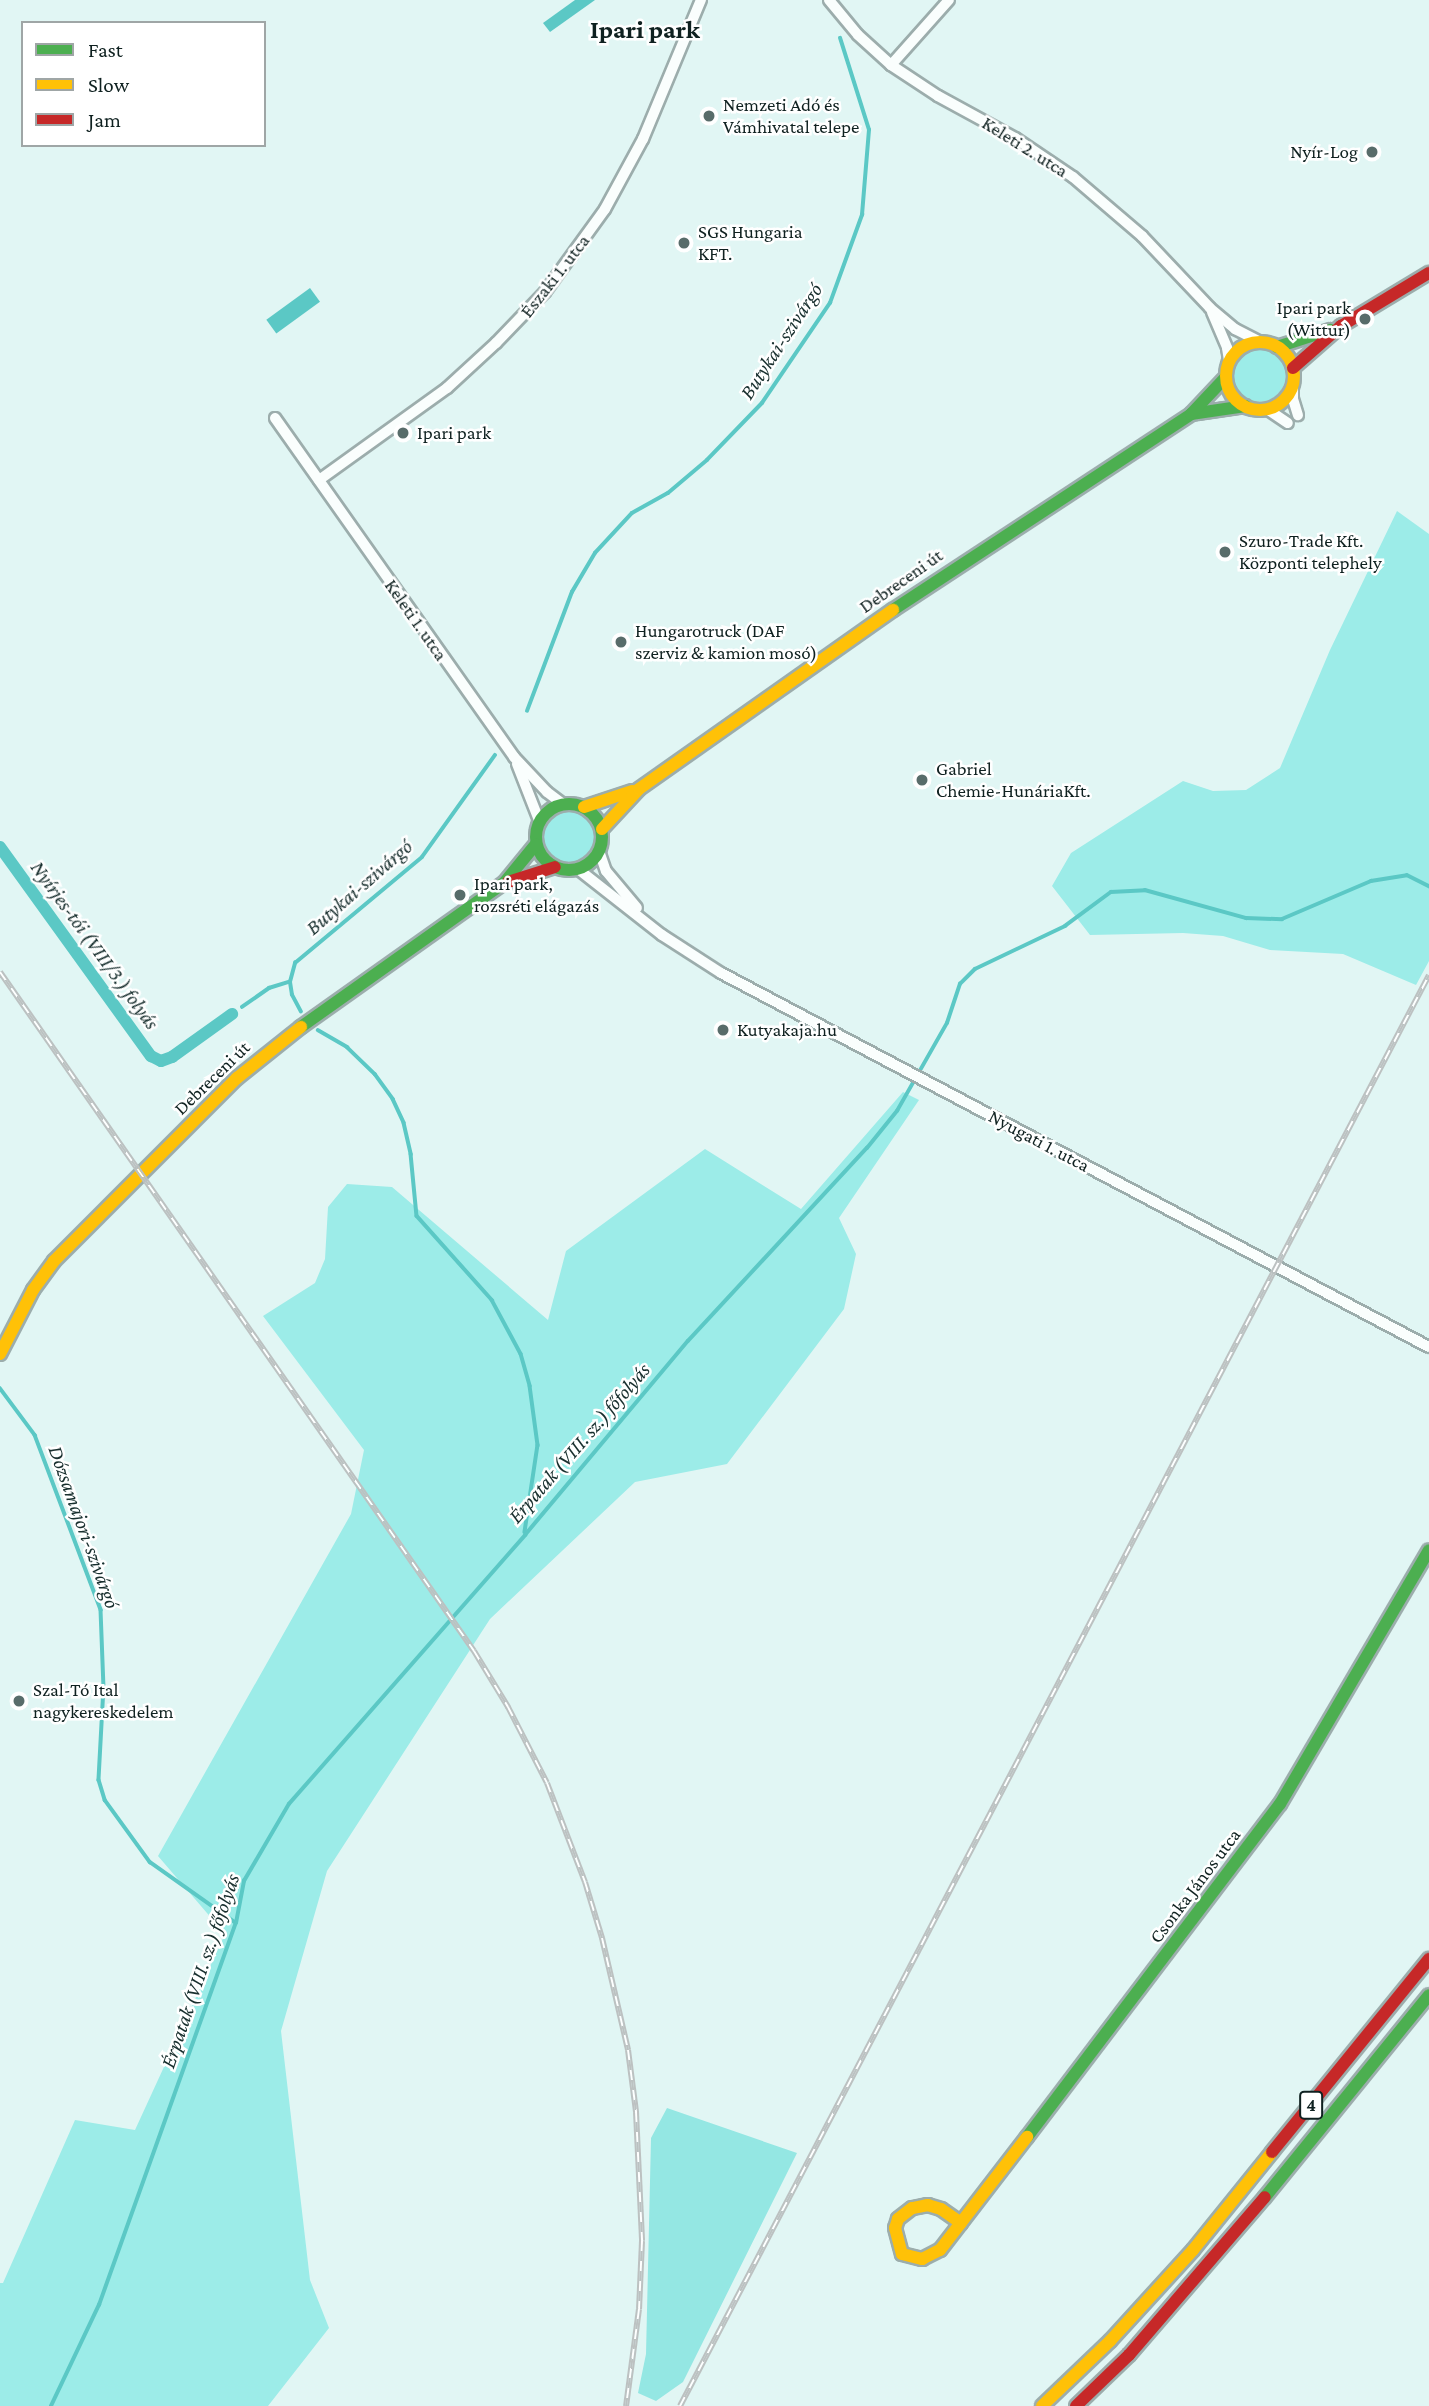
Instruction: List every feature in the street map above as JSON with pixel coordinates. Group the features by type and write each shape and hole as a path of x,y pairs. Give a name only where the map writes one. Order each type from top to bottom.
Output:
{"street":[{"name":"Északi 1. utca","path":"319,480 447,388 496,344 545,292 605,209 643,139 701,0"},
{"name":"Keleti 2. utca","path":"829,0 858,36 891,65 938,96 1015,138 1073,177 1142,236 1210,309"},
{"path":"891,65 949,0"},
{"path":"1293,368 1341,326 1429,273"},
{"path":"1210,309 1235,329 1261,342 1277,346 1341,326"},
{"path":"1210,309 1227,348 1229,361 1226,377 1231,394 1245,406"},
{"path":"1229,361 1242,347 1261,342"},
{"path":"1277,346 1290,360 1293,368 1293,399 1298,415"},
{"path":"1191,414 1226,377"},
{"path":"1267,409 1284,400 1293,383"},
{"path":"1191,414 1245,406 1267,409 1288,423"},
{"name":"Debreceni út","path":"639,789 945,574 1191,414"},
{"name":"Keleti 1. utca","path":"275,418 514,757"},
{"path":"514,757 547,792 563,804"},
{"path":"504,883 536,844 540,820 514,757"},
{"path":"540,820 554,807 563,804 584,807 639,789"},
{"path":"601,829 639,789"},
{"path":"504,883 555,867 578,869 594,859 599,851 601,829 593,814 584,807"},
{"path":"536,844 543,858 555,867"},
{"name":"Nyugati 1. utca","path":"599,851 606,871 653,927"},
{"name":"Nyugati 1. utca","path":"578,869 653,927 721,973 1429,1347"},
{"name":"Debreceni út","path":"0,1354 33,1290 54,1261 237,1078 267,1051 504,883"},
{"name":"Csonka János utca","path":"961,2223 941,2209 928,2205 912,2208 898,2218 895,2228 902,2254 922,2259 940,2250 961,2223 1280,1804 1429,1550"},
{"name":"4","path":"1042,2406 1110,2341 1193,2250 1429,1959"},
{"name":"4","path":"1076,2406 1129,2355 1212,2262 1429,1995"}],"shaded area":[{"path":"575,0 595,0 550,32 543,23"},
{"path":"310,288 320,302 276,333 266,320"},
{"path":"1259,348 1278,356 1286,375 1278,394 1259,402 1240,394 1232,375 1240,356"},
{"path":"1397,511 1429,534 1429,961 1416,985 1343,954 1270,950 1223,936 1183,933 1090,935 1052,886 1071,853 1183,781 1213,791 1246,790 1280,768 1330,650"},
{"path":"569,811 579,813 587,819 593,827 593,847 587,855 579,861 569,863 559,861 551,855 545,847 543,837 545,827 551,819 559,813"},
{"path":"903,1092 919,1100 839,1218 856,1254 844,1309 727,1464 635,1482 490,1619 327,1871 281,2031 310,2280 329,2328 268,2406 0,2406 0,2283 3,2283 75,2120 135,2130 225,1934 158,1856 351,1514 364,1450 263,1316 315,1283 325,1259 328,1207 347,1184 392,1187 548,1320 566,1251 705,1149 801,1209"},
{"path":"667,2108 797,2153 683,2382 656,2401 638,2393 646,2354 651,2138"}],"waterway":[{"name":"Butykai-szivárgó","path":"527,711 572,592 595,553 632,513 668,493 707,460 762,403 830,303 862,215 869,130 840,38"},
{"name":"Butykai-szivárgó","path":"301,1012 292,995 290,982 295,963 422,857 495,755"},
{"name":"Nyírjes-tói (VIII/3.) folyás","path":"0,847 151,1056 161,1061 172,1057 232,1014"},
{"name":"Érpatak (VIII. sz.) főfolyás","path":"51,2406 99,2305 236,1923 244,1881 289,1804 525,1535 688,1341 867,1148 897,1111 947,1023 960,984 975,969 1065,926 1111,892 1145,890 1246,918 1282,919 1371,881 1407,875 1429,886"},
{"name":"Nyírjes-tói (VIII/3.) folyás","path":"242,1007 269,988 289,982"},
{"name":"Butykai-szivárgó","path":"318,1030 347,1047 375,1074 393,1099 404,1123 411,1154 417,1216 492,1300 521,1354 530,1386 538,1445 525,1532"},
{"name":"Dózsamajori-szivárgó","path":"0,1388 35,1435 101,1610 104,1687 99,1780 105,1800 150,1862 236,1923"}],"railway":[{"path":"0,972 474,1651 508,1707 547,1783 585,1882 602,1938 628,2050 636,2112 642,2241 639,2309 626,2406"},
{"path":"680,2406 1429,975"}],"traffic: fast":[{"path":"1277,347 1330,330"},
{"path":"893,610 1191,414 1226,377"},
{"path":"1191,414 1245,406"},
{"path":"562,804 576,804 588,809 597,818 602,837 600,850 593,861 576,870 562,870 550,865 541,856 536,844 536,830 541,818 550,809 562,804"},
{"path":"301,1027 504,883 536,844"},
{"path":"1027,2137 1280,1804 1429,1550"},
{"path":"1265,2197 1429,1995"}],"traffic: slow":[{"path":"1260,342 1273,345 1284,352 1291,363 1294,376 1291,389 1284,400 1273,407 1260,410 1247,407 1236,400 1229,389 1226,376 1229,363 1236,352 1247,345 1260,342"},
{"path":"602,829 639,789 893,610"},
{"path":"584,807 632,791"},
{"path":"0,1354 33,1290 54,1261 237,1078 301,1027"},
{"path":"961,2223 941,2209 928,2205 912,2208 898,2219 895,2228 902,2254 922,2259 940,2250 1027,2137"},
{"path":"1042,2406 1110,2341 1193,2250 1272,2152"}],"traffic: jam":[{"path":"1293,368 1341,326 1429,273"},
{"path":"508,882 555,867"},
{"path":"1272,2152 1429,1959"},
{"path":"1076,2406 1129,2355 1265,2197"}],"place":[{"name":"Nemzeti Adó és Vámhivatal telepe","path":"709,116"},
{"name":"Nyír-Log","path":"1372,152"},
{"name":"SGS Hungaria KFT.","path":"684,243"},
{"name":"Ipari park (Wittur)","path":"1365,319"},
{"name":"Ipari park","path":"403,433"},
{"name":"Szuro-Trade Kft. Központi telephely","path":"1225,552"},
{"name":"Hungarotruck (DAF szerviz & kamion mosó)","path":"621,642"},
{"name":"Gabriel Chemie-HunáriaKft.","path":"922,780"},
{"name":"Ipari park, rozsréti elágazás","path":"460,895"},
{"name":"Kutyakaja.hu","path":"723,1030"},
{"name":"Szal-Tó Ital nagykereskedelem","path":"19,1701"}],"district":[{"name":"Ipari park","path":"645,30"}]}
